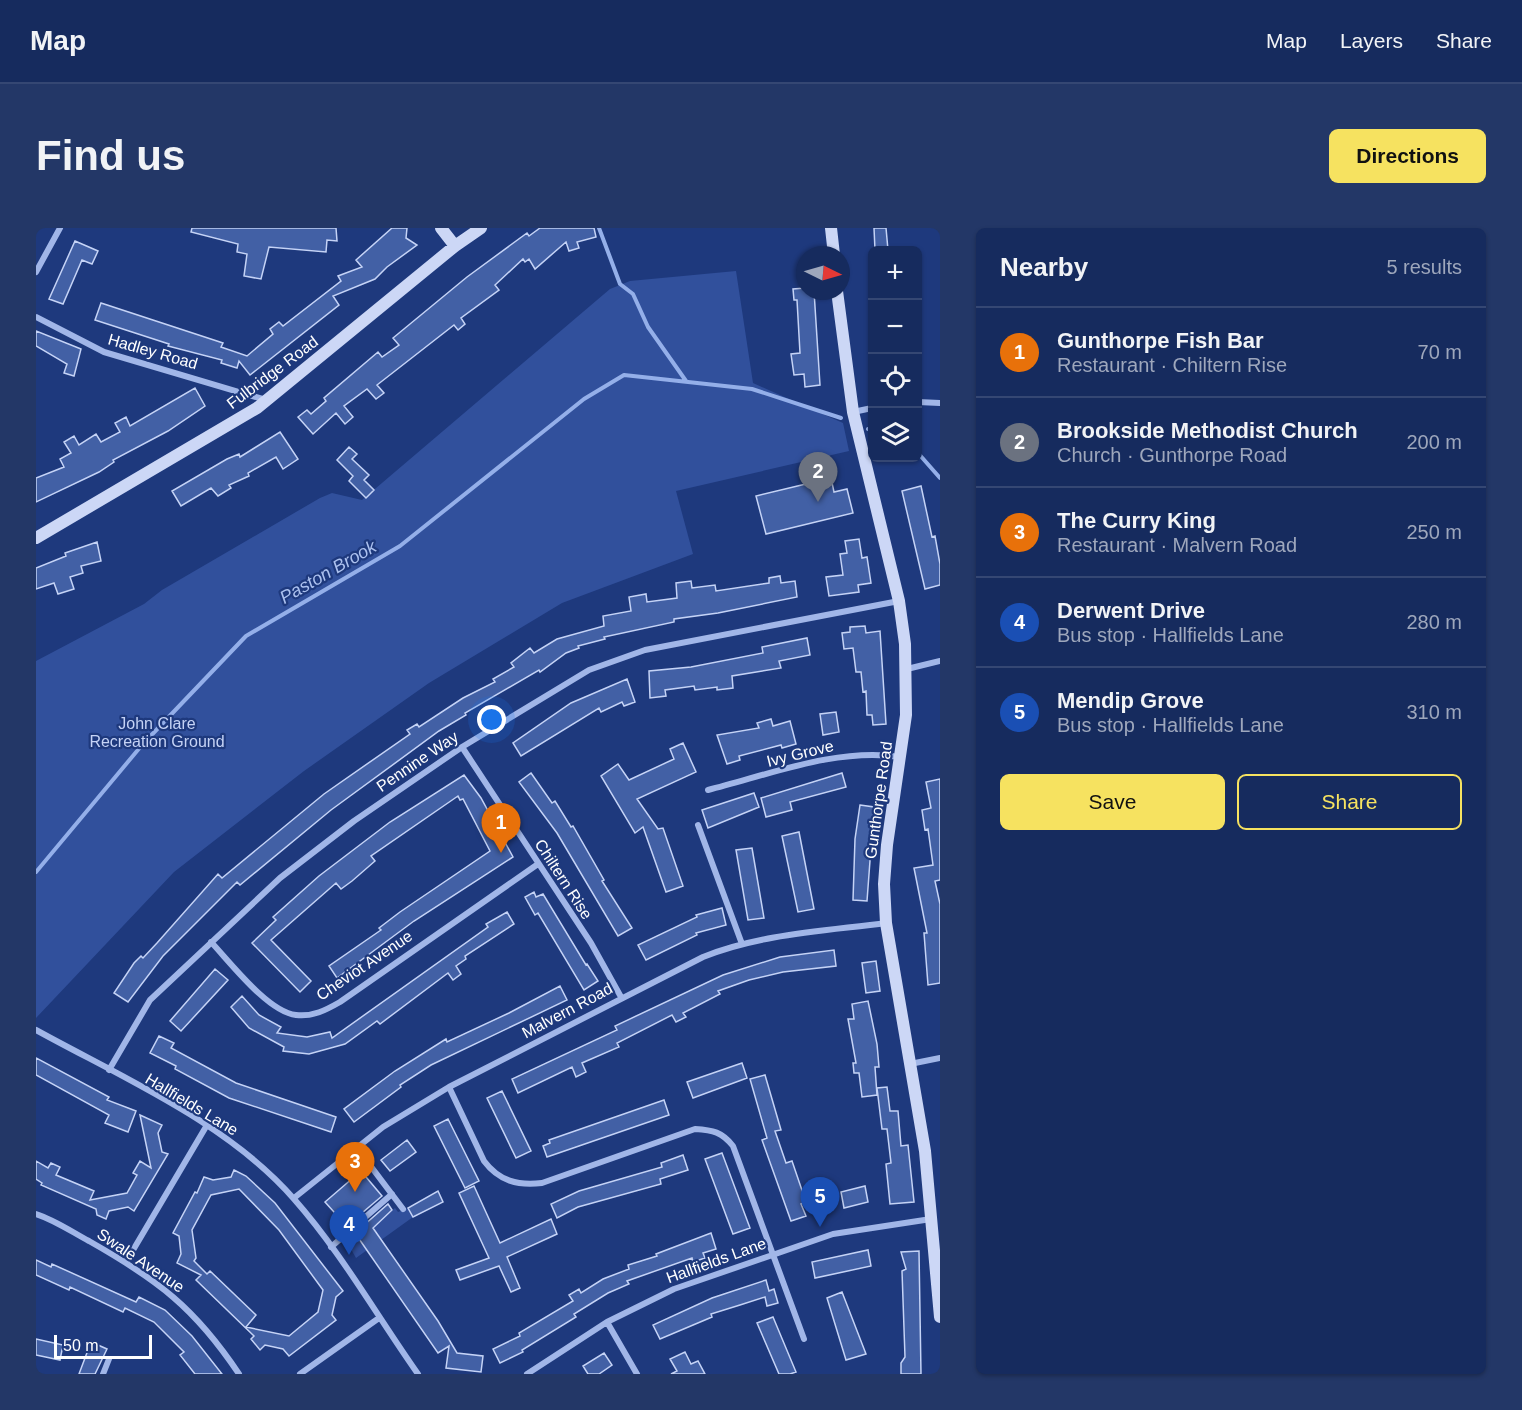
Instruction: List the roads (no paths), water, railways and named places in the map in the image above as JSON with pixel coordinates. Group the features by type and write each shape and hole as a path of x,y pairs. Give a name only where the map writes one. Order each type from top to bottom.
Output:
{"street":[{"path":"36,272 60,228"},
{"path":"441,228 455,246"},
{"name":"Fulbridge Road","path":"36,538 267,400 455,246 482,228"},
{"path":"831,228 833,246"},
{"name":"Gunthorpe Road","path":"838,300 853,412 898,601 907,669 906,715 887,845 884,884 886,923 925,1151 933,1218 940,1317"},
{"name":"Hadley Road","path":"36,317 104,352 267,400"},
{"path":"922,402 940,403"},
{"path":"853,412 868,409"},
{"name":"Pennine Way","path":"109,1070 150,1000 280,878 344,828 462,747 590,670 645,650 898,601"},
{"path":"907,669 940,661"},
{"name":"Chiltern Rise","path":"462,747 591,943 621,997"},
{"name":"Ivy Grove","path":"708,790 849,754 876,753 901,758"},
{"path":"698,825 742,944"},
{"name":"Cheviot Avenue","path":"210,942 265,998 283,1011 295,1015 312,1015 340,1002 538,864"},
{"name":"Malvern Road","path":"294,1198 383,1127 449,1087 703,957 742,944 779,936 886,923"},
{"name":"Hallfields Lane","path":"36,1030 207,1125 254,1161 294,1198 331,1247 418,1374"},
{"path":"909,1064 940,1058"},
{"path":"449,1087 484,1161 492,1172 502,1179 526,1185 542,1182 695,1129 718,1132 733,1146 804,1339"},
{"path":"126,1262 207,1125"},
{"path":"357,1148 403,1209"},
{"path":"331,1247 392,1194"},
{"name":"Swale Avenue","path":"36,1214 126,1262 177,1298 214,1336 239,1374"},
{"name":"Hallfields Lane","path":"527,1374 608,1322 674,1289 833,1234 933,1218"},
{"path":"300,1374 379,1318"},
{"path":"608,1322 637,1374"},
{"path":"103,1374 109,1359"}],"waterway":[{"path":"599,228 620,284 633,294 648,327 686,381"},
{"name":"Paston Brook","path":"36,872 142,745 246,636 400,546 584,399 624,375 752,389 841,418"},
{"path":"922,458 940,478"}],"place":[{"name":"Brookside Methodist Church","path":"818,502"},
{"name":"Gunthorpe Fish Bar","path":"501,853"},
{"name":"The Curry King","path":"355,1192"},
{"name":"Mendip Grove","path":"820,1227"},
{"name":"Derwent Drive","path":"349,1255"}],"park label":[{"name":"John Clare Recreation Ground","path":"157,732"}]}
